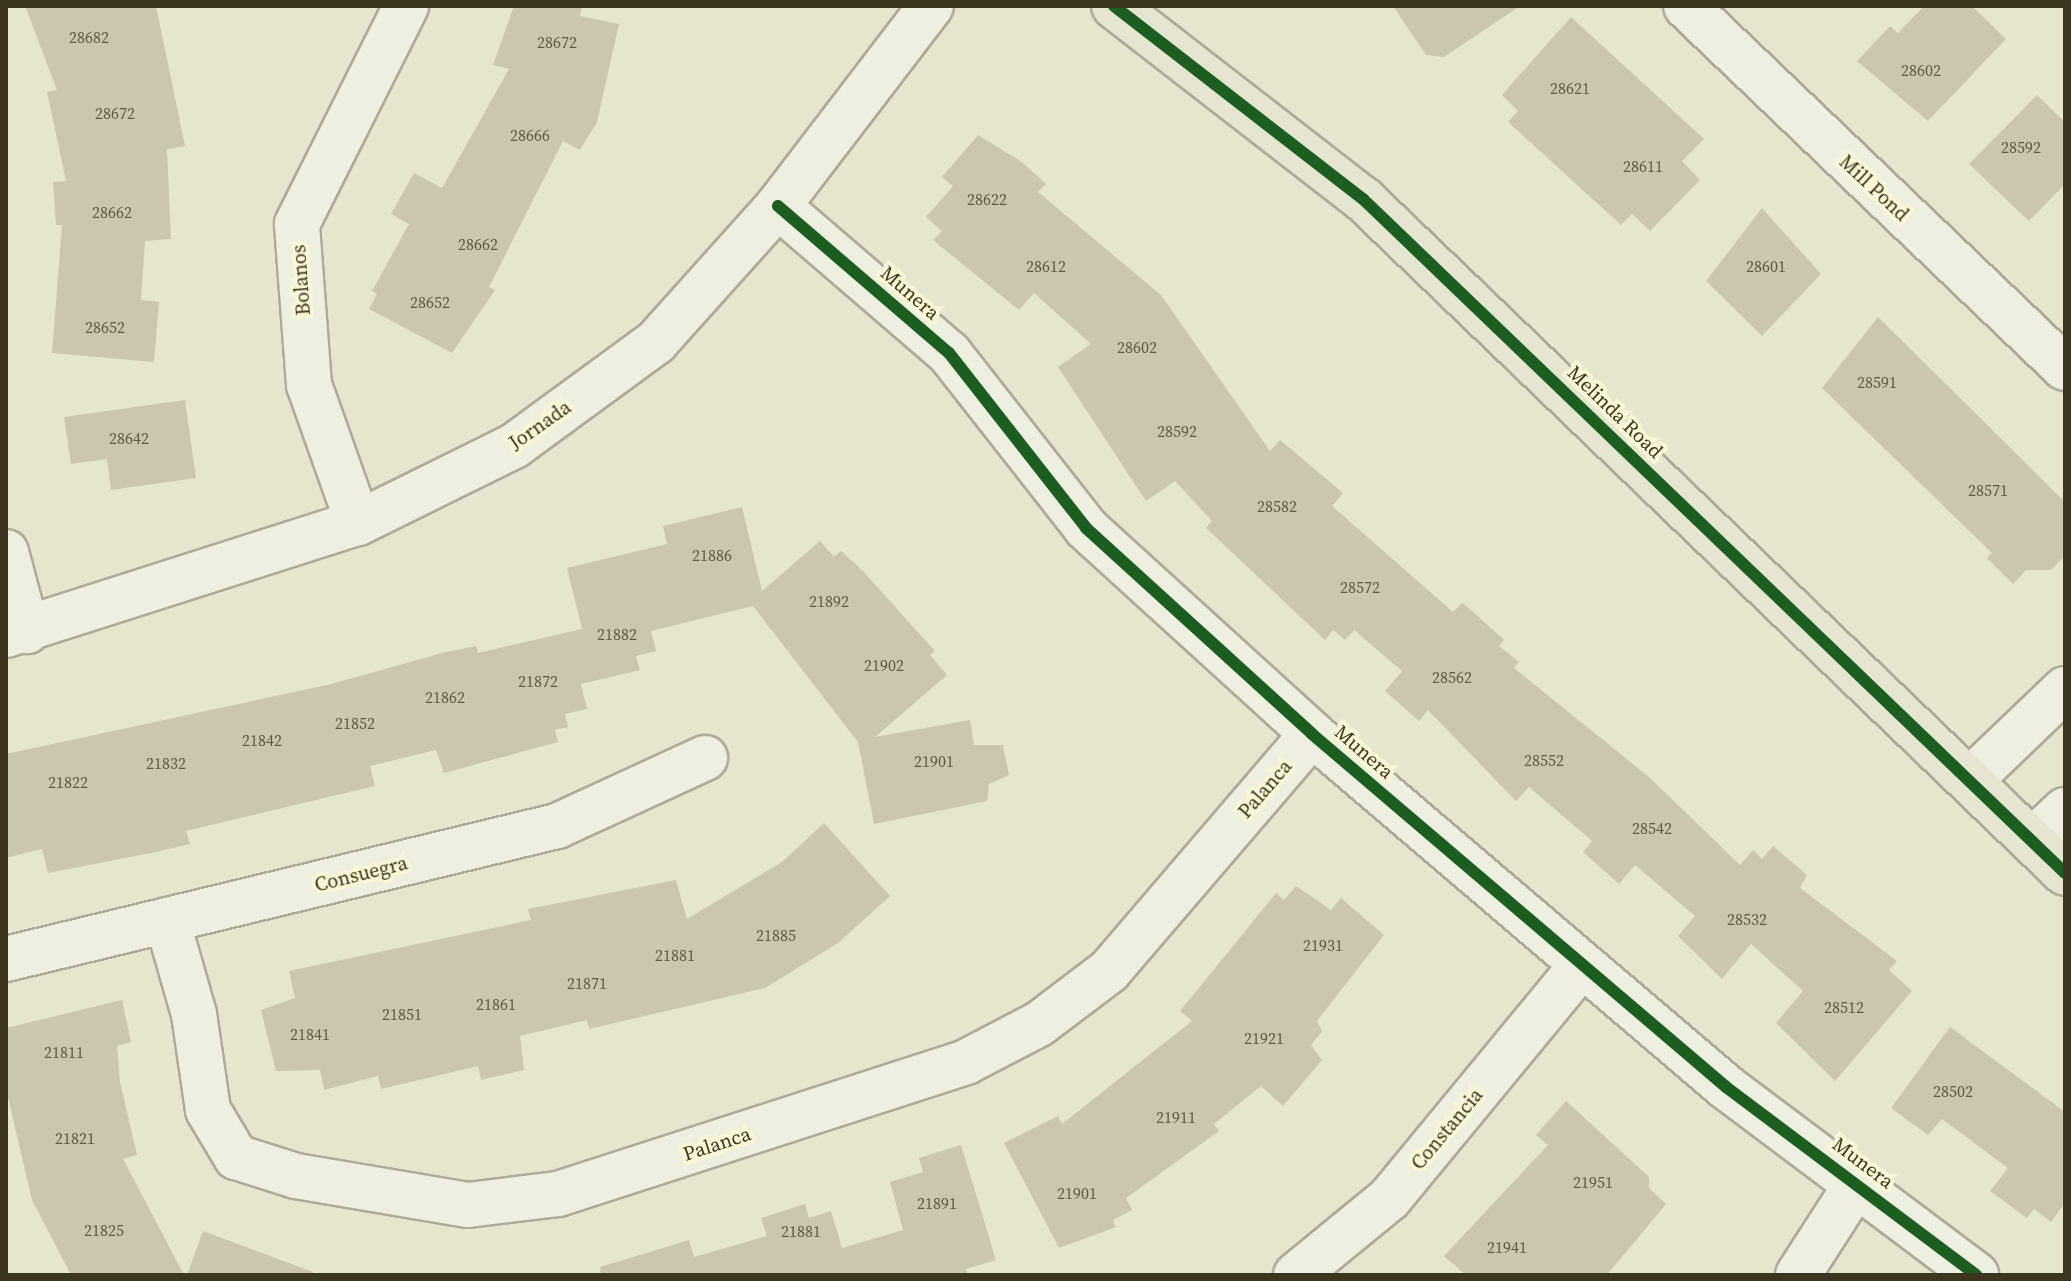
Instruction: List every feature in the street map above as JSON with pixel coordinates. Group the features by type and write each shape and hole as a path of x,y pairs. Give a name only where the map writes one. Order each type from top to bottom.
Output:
{"main road":[{"name":"Melinda Road","path":"1114,6 1363,199 1971,779 2065,873"}],"street":[{"name":"Bolanos","path":"358,523 309,385 297,224 406,6"},
{"name":"Jornada","path":"17,633 358,523 514,446 656,342 778,206 931,6"},
{"name":"Mill Pond","path":"1686,6 2065,368"},
{"name":"Munera","path":"778,206 949,353 1086,528 1312,734 1582,965 1976,1275"},
{"path":"6,552 17,633"},
{"path":"1971,779 2065,689"},
{"name":"Palanca","path":"167,920 194,1014 208,1110 236,1157 296,1176 468,1205 558,1194 966,1062 1039,1024 1109,971 1312,734"},
{"name":"Consuegra","path":"6,959 557,826 705,758"},
{"path":"2033,840 2065,810"},
{"name":"Constancia","path":"1296,1275 1389,1199 1582,965"},
{"path":"1798,1275 1857,1183"}],"building":[{"path":"25,6 156,6 185,146 167,149 171,239 145,241 141,300 159,302 154,362 52,353 62,225 56,225 53,182 66,181 47,92 57,90"},
{"path":"514,6 582,6 580,16 619,24 597,122 580,150 563,141 489,287 495,290 452,353 369,309 377,294 372,291 409,224 391,214 414,173 442,188 509,69 493,65"},
{"path":"1393,6 1520,6 1444,57 1426,55"},
{"path":"1924,6 1972,6 2006,39 1928,121 1857,61 1890,26 1898,33"},
{"path":"1571,17 1704,139 1682,161 1700,180 1650,231 1632,214 1621,225 1508,122 1518,111 1502,95"},
{"path":"2037,95 2065,122 2065,184 2029,221 1969,164"},
{"path":"978,135 1022,162 1046,184 1038,192 1161,295 1270,451 1280,440 1343,493 1332,506 1453,612 1462,603 1471,610 1504,640 1499,646 1519,662 1514,668 1649,777 1740,865 1753,850 1762,859 1773,846 1807,875 1800,888 1897,961 1889,970 1912,991 1835,1081 1776,1023 1803,991 1751,944 1722,979 1678,936 1695,916 1635,865 1619,884 1583,852 1592,841 1529,787 1516,801 1428,710 1419,721 1385,691 1402,671 1354,630 1345,640 1333,630 1325,640 1206,528 1212,521 1175,481 1146,501 1058,367 1091,344 1034,293 1019,310 933,240 942,231 926,217 953,186 942,177"},
{"path":"1762,208 1821,274 1762,336 1706,281"},
{"path":"1878,317 2065,502 2065,556 2051,570 2026,570 2013,584 1987,558 1992,553 1822,388"},
{"path":"185,400 196,478 111,490 107,459 71,464 64,417"},
{"path":"742,507 762,591 820,541 834,557 841,551 862,570 935,651 930,655 947,675 875,737 970,720 974,745 1003,745 1009,775 989,784 987,801 874,824 858,742 753,606 651,631 656,651 636,656 640,670 581,684 587,709 565,714 568,727 555,730 558,742 444,773 436,750 370,766 375,786 186,831 190,844 156,852 48,873 42,849 6,858 6,754 331,684 446,652 476,646 478,653 582,629 567,568 667,544 663,526"},
{"path":"824,823 890,896 838,943 765,988 589,1029 587,1020 520,1036 524,1070 481,1080 478,1066 381,1089 378,1076 324,1090 320,1070 276,1071 261,1010 295,998 289,971 531,920 528,909 676,880 687,919 782,862"},
{"path":"1296,886 1331,910 1341,898 1384,935 1317,1021 1322,1031 1311,1045 1322,1060 1283,1106 1261,1086 1214,1124 1219,1131 1126,1198 1132,1210 1113,1220 1116,1227 1059,1248 1004,1143 1058,1116 1062,1124 1192,1021 1180,1011 1276,893 1284,900"},
{"path":"122,1000 131,1042 117,1046 120,1082 137,1155 123,1159 184,1275 71,1275 32,1200 6,1089 6,1028"},
{"path":"1950,1027 2065,1112 2065,1203 2051,1222 2034,1209 2027,1218 1990,1191 2008,1168 1942,1119 1928,1135 1891,1108"},
{"path":"1566,1101 1649,1177 1649,1188 1666,1204 1607,1275 1466,1275 1444,1256 1548,1145 1536,1135"},
{"path":"961,1145 996,1260 966,1269 968,1275 601,1275 600,1267 689,1240 694,1257 767,1236 761,1218 805,1204 809,1218 831,1211 842,1248 903,1230 890,1182 923,1172 919,1158"},
{"path":"203,1231 313,1272 312,1275 187,1275"}],"cycle path":[{"path":"1114,6 1363,199 2065,873"},
{"path":"778,206 949,353 1086,528 1312,734 1726,1087 1976,1275"}]}
